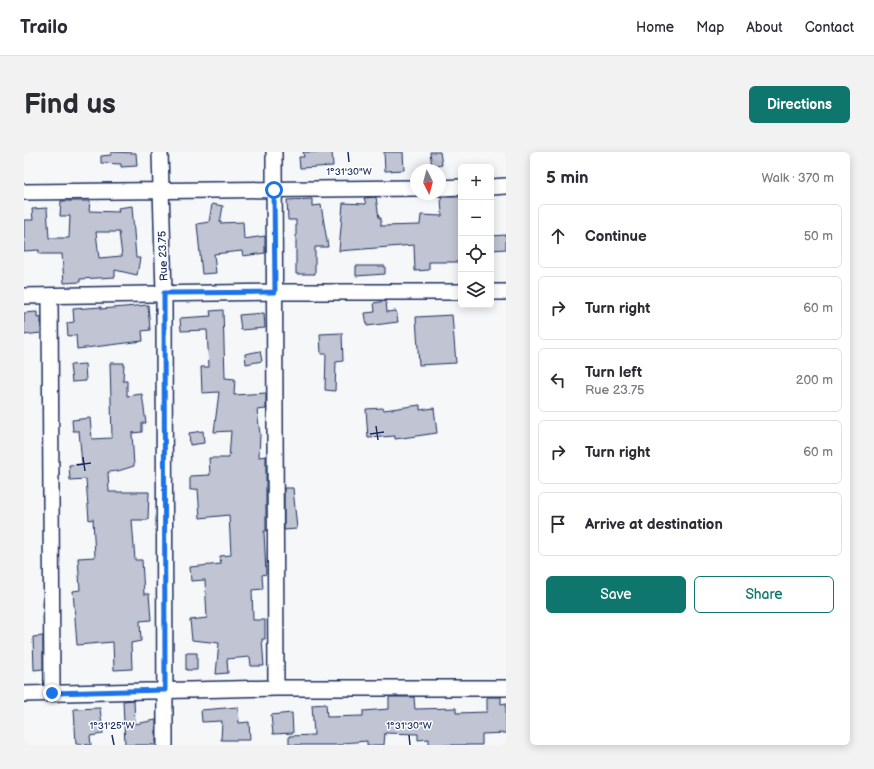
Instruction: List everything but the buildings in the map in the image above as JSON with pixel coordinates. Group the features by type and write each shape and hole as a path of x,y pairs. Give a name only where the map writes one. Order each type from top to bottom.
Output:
{"street":[{"name":"Rue 23.75","path":"160,152 164,293 165,745"},
{"path":"274,152 276,688"},
{"path":"494,187 506,186"},
{"path":"446,188 458,187"},
{"path":"24,192 410,188"},
{"path":"24,296 164,293 458,292"},
{"path":"494,292 506,292"},
{"path":"50,296 52,693"},
{"path":"24,694 276,688 506,688"}],"route":[{"path":"52,693 165,690 164,293 275,292 274,190"}]}
